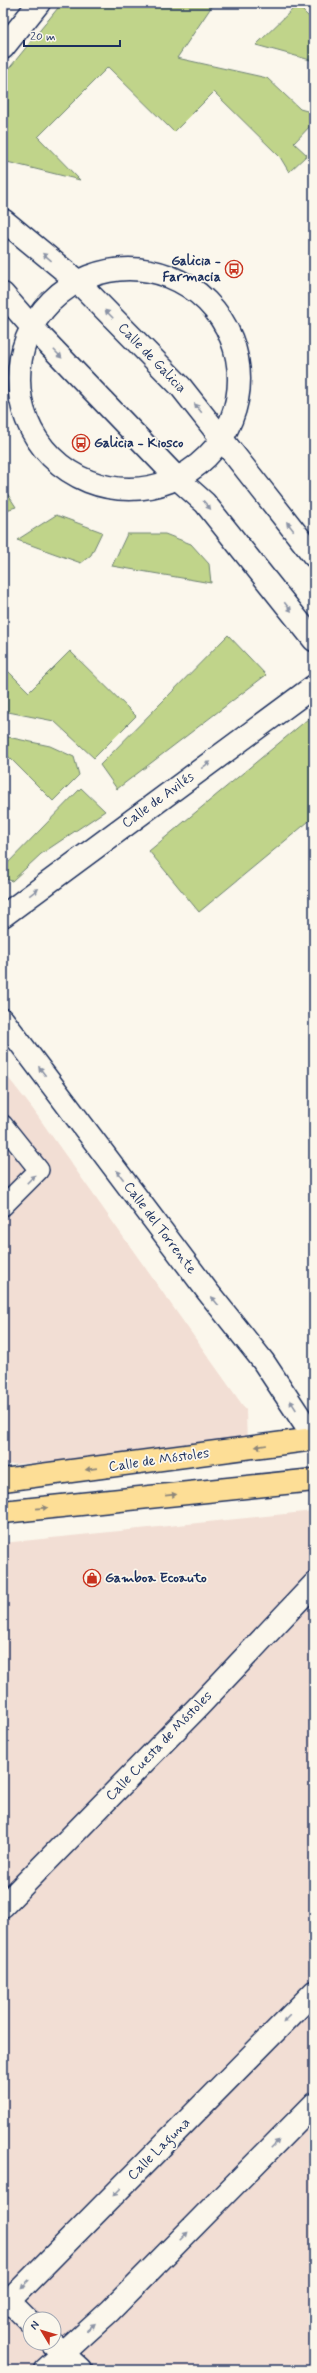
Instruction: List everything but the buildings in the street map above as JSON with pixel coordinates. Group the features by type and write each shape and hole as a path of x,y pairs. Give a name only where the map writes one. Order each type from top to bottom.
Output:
{"main road":[{"name":"Calle de Móstoles","path":"3,1480 314,1439"},
{"path":"3,1512 314,1480"}],"street":[{"path":"3,48 39,3"},
{"name":"Calle de Galicia","path":"3,220 77,281 181,387 314,556"},
{"path":"140,269 169,276 189,286 217,311 232,337 239,363 240,388 235,411 222,439 200,465 178,479 139,490 112,490 85,482 57,465 36,440 24,415 18,386 20,357 31,326 51,301 77,281 108,270 140,269"},
{"path":"3,294 31,326 178,479 205,502 312,635"},
{"name":"Calle de Avilés","path":"3,916 314,686"},
{"name":"Calle del Torrente","path":"3,1020 208,1292 263,1361 314,1439"},
{"name":"Calle Cuesta de Móstoles","path":"3,1906 314,1584"},
{"name":"Calle Laguna","path":"6,2304 314,1992"},
{"path":"62,2344 110,2311 314,2104"},
{"path":"6,2304 22,2316"},
{"path":"44,2370 54,2351"},
{"path":"59,2351 81,2370"}],"lane":[{"path":"3,1125 39,1170 3,1206"}],"shaded area":[{"path":"3,1071 32,1108 246,1410 247,1447 3,1465"},
{"path":"314,1511 314,2370 3,2370 3,1543"}],"green space":[{"path":"62,3 214,3 177,58 267,78 300,109 314,113 314,122 294,143 307,155 289,172 280,157 214,92 174,132 108,67 38,137 80,180 3,161 3,76"},
{"path":"297,5 314,22 314,61 256,45"},
{"path":"3,487 16,507 3,511"},
{"path":"56,515 102,532 91,555 81,563 17,540"},
{"path":"127,534 165,534 191,544 209,564 211,583 112,566"},
{"path":"228,635 266,675 117,789 100,765"},
{"path":"70,651 136,716 94,758 54,721 3,711 3,666 29,692"},
{"path":"314,714 314,817 199,912 149,851"},
{"path":"3,736 50,746 74,757 79,775 53,801 3,751"},
{"path":"81,788 105,811 41,854 12,881 3,878 3,868"}],"place":[{"name":"Galicia - Farmacia","path":"234,269"},
{"name":"Galicia - Kiosco","path":"81,443"},
{"name":"Gamboa Ecoauto","path":"92,1578"}]}
